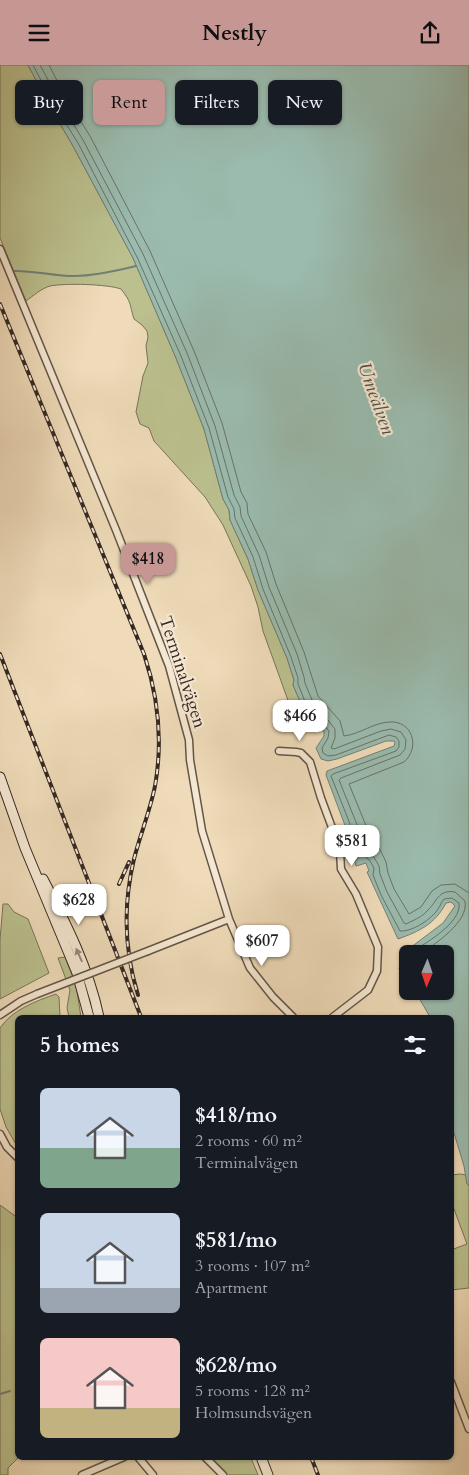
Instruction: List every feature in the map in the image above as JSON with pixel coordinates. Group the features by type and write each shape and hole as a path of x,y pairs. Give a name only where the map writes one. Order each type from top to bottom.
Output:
{"main road":[{"path":"0,777 25,848 77,973 88,1015"},
{"path":"25,848 58,907 84,966 99,1015"},
{"path":"262,1460 268,1475"}],"street":[{"name":"Terminalvägen","path":"0,249 116,530 169,666 189,740 190,760 202,831 229,919 250,968 267,991 291,1015"},
{"path":"279,751 301,753 310,762 340,851 341,869 356,894 378,947 377,971 368,990 336,1015"},
{"path":"0,1015 21,1001 37,994 229,919"},
{"path":"0,1134 7,1147 15,1155"},
{"path":"454,1390 469,1429"},
{"path":"82,1475 117,1460"},
{"path":"140,1460 152,1475"},
{"path":"208,1460 223,1475"}],"green space":[{"path":"0,65 28,65 36,80 15,80 15,125 61,125 133,258 204,429 223,499 229,510 230,520 248,559 258,590 287,658 294,680 293,685 302,706 310,717 303,723 294,717 263,631 251,586 223,525 205,497 154,441 149,428 140,424 136,412 143,376 148,363 146,346 148,337 147,331 134,319 127,297 121,289 115,287 57,285 47,287 26,301 0,238"},
{"path":"3,904 8,904 14,912 28,919 49,973 0,999 0,940"},
{"path":"65,957 76,985 81,1015 69,1015 67,1008 70,990 58,958"},
{"path":"56,994 59,997 60,1015 15,1015 15,1143 6,1127 0,1109 0,1028 11,1016 33,1003"},
{"path":"454,1175 466,1175 469,1186 469,1288 454,1290 454,1249 467,1244 454,1209"},
{"path":"0,1205 15,1216 16,1460 8,1468 8,1475 0,1475"},
{"path":"213,1460 252,1460 258,1475 227,1475"}],"water":[{"name":"Umeälven","path":"28,65 469,65 469,1186 454,1133 454,1015 429,1015 420,1000 454,1000 454,945 414,945 443,923 455,906 451,902 446,903 432,922 398,939 367,872 369,871 366,863 356,866 355,862 361,854 357,844 354,845 349,836 326,775 327,771 394,746 395,743 394,741 386,741 337,759 328,761 321,759 316,748 324,736 324,732 302,706 293,685 294,680 287,658 258,590 248,559 230,520 229,510 223,499 204,429 176,358 133,258 61,125 83,125 83,80 36,80"}],"waterway":[{"path":"12,271 82,276 136,266"},
{"path":"0,1394 10,1391"}],"railway":[{"path":"0,304 144,654 153,686 158,719 159,752 153,795 130,876 127,910 130,961 138,995"},
{"path":"0,654 140,1015"},
{"path":"119,884 129,862"},
{"path":"312,1460 318,1475"}]}
